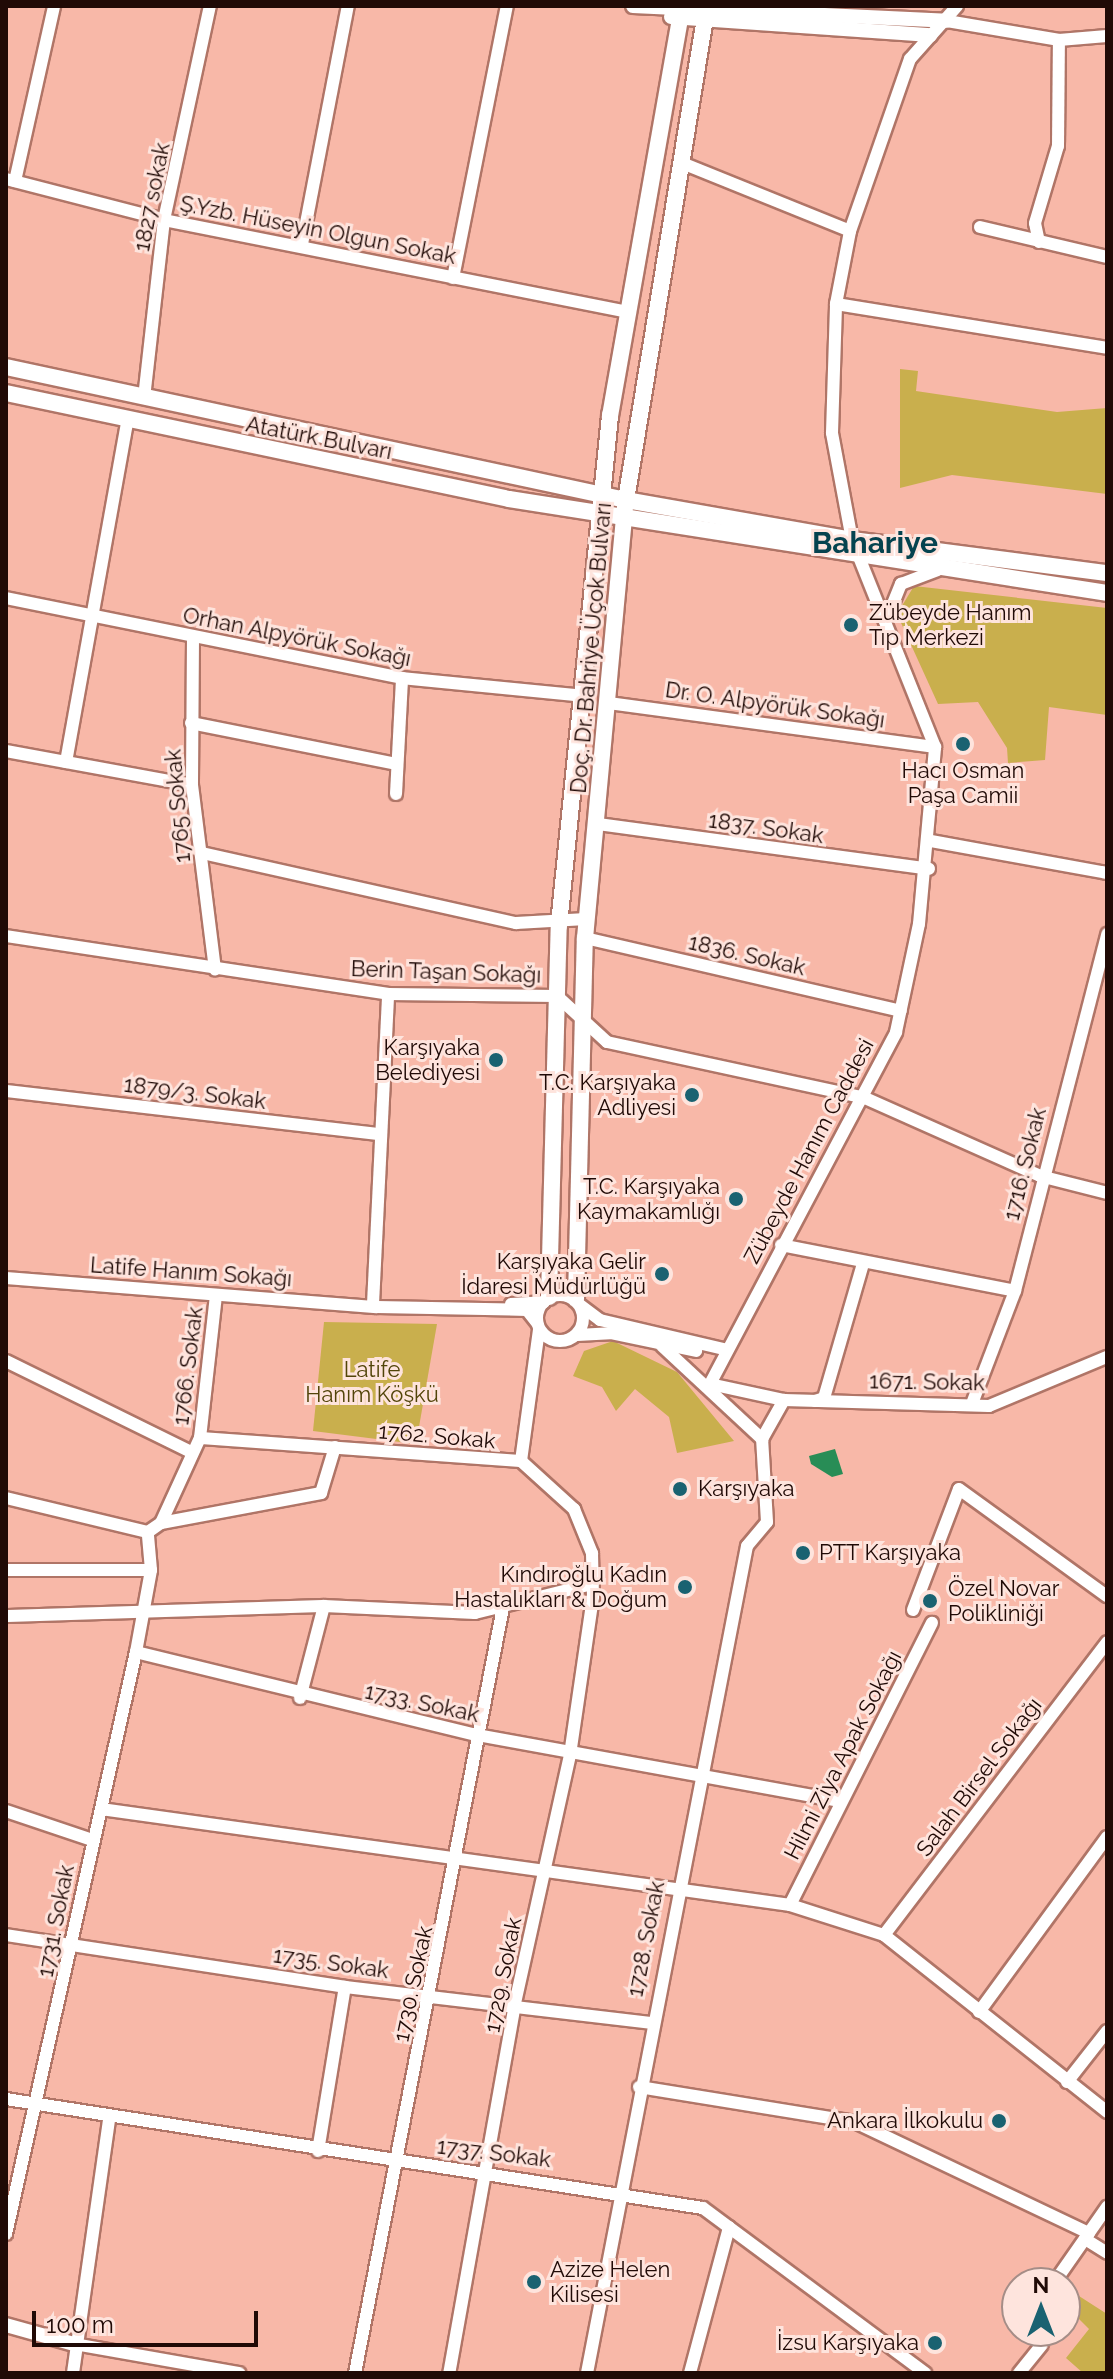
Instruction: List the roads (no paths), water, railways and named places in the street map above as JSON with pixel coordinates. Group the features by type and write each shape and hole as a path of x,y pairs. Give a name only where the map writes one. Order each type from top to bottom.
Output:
{"main road":[{"name":"Doç. Dr. Bahriye Üçok Bulvarı","path":"546,1300 559,925 604,495 624,311 682,11"},
{"name":"Doç. Dr. Bahriye Üçok Bulvarı","path":"578,1302 581,1021 586,919 598,824 626,500 707,13"},
{"name":"Atatürk Bulvarı","path":"6,367 626,500 852,540 1107,573"},
{"name":"Atatürk Bulvarı","path":"6,393 127,422 602,514 859,559 1107,593"}],"street":[{"path":"11,180 54,6"},
{"name":"1827 sokak","path":"144,398 164,220 210,6"},
{"path":"302,244 348,6"},
{"path":"453,278 507,6"},
{"path":"620,6 930,35"},
{"path":"633,6 682,11"},
{"name":"Zübeyde Hanım Caddesi","path":"710,1384 722,1353 865,1098 901,1011 929,869 935,747 888,619 852,540 832,433 836,304 850,231 910,59 930,35 947,21 957,6"},
{"path":"707,13 854,11 947,21 1059,40 1107,36"},
{"path":"1039,242 1035,223 1058,146 1059,40"},
{"path":"682,163 850,231"},
{"name":"Ş.Yzb. Hüseyin Olgun Sokak","path":"11,180 164,220 302,244 453,278 624,311"},
{"path":"980,227 1107,257"},
{"path":"836,304 1107,348"},
{"path":"66,762 96,617 127,422"},
{"path":"888,619 891,595 901,584 937,570"},
{"name":"Orhan Alpyörük Sokağı","path":"6,598 402,678 584,696"},
{"name":"1765 Sokak","path":"193,638 192,785 215,970"},
{"path":"396,794 402,678"},
{"name":"Dr. O. Alpyörük Sokağı","path":"609,703 935,747"},
{"path":"191,723 396,764"},
{"path":"6,751 192,785"},
{"name":"1837. Sokak","path":"598,824 929,869"},
{"path":"931,841 1107,873"},
{"path":"202,853 516,923 559,925 586,919"},
{"name":"1716. Sokak","path":"973,1401 1015,1291 1040,1176 1107,934"},
{"name":"Berin Taşan Sokağı","path":"6,936 388,994 557,996 607,1042 865,1098 1040,1176 1107,1193"},
{"name":"1836. Sokak","path":"585,938 901,1011"},
{"path":"373,1304 388,994"},
{"name":"1879/3. Sokak","path":"6,1091 379,1134"},
{"path":"781,1245 863,1264 1015,1291"},
{"path":"815,1401 824,1398 863,1264"},
{"name":"Latife Hanım Sokağı","path":"6,1278 216,1296 527,1310 538,1326"},
{"name":"1766. Sokak","path":"161,1523 200,1438 216,1296"},
{"path":"521,1461 538,1326 546,1300"},
{"path":"577,1335 578,1302"},
{"path":"578,1302 600,1320 722,1353"},
{"name":"Latife Hanım Sokağı","path":"373,1304 578,1302"},
{"path":"538,1326 557,1341 577,1335 657,1342 722,1353"},
{"path":"657,1342 710,1384 762,1439 784,1400"},
{"name":"1671. Sokak","path":"710,1384 784,1400 973,1401 989,1406 1107,1356"},
{"path":"6,1361 191,1452"},
{"name":"1762. Sokak","path":"200,1438 521,1461 574,1509 592,1553 592,1584"},
{"name":"1728. Sokak","path":"587,2373 675,1892 704,1776 747,1546 767,1522 762,1439"},
{"path":"6,1498 148,1532 161,1523 321,1493 335,1447"},
{"path":"913,1610 959,1489 1107,1596"},
{"path":"6,1570 151,1570 148,1532"},
{"name":"1731. Sokak","path":"6,2234 73,1943 92,1840 136,1652 151,1570"},
{"path":"6,1616 143,1615 324,1606 430,1614 475,1613 504,1602 592,1584"},
{"name":"1729. Sokak","path":"449,2373 490,2170 515,2004 570,1755 592,1584"},
{"name":"1730. Sokak","path":"355,2373 459,1863 477,1735 504,1602"},
{"path":"300,1698 324,1606"},
{"name":"Hilmi Ziya Apak Sokağı","path":"790,1905 932,1623"},
{"name":"Salah Birsel Sokağı","path":"884,1935 1107,1642"},
{"name":"1733. Sokak","path":"136,1652 300,1698 570,1755 841,1801"},
{"path":"101,1809 544,1875 790,1905 884,1935 1107,2112"},
{"path":"6,1811 92,1840"},
{"path":"979,2012 1107,1837"},
{"name":"1735. Sokak","path":"6,1935 345,1987 515,2004 651,2023"},
{"path":"318,2151 345,1987"},
{"path":"1067,2082 1107,2031"},
{"path":"639,2087 855,2122 1087,2236 1107,2253"},
{"name":"1737. Sokak","path":"6,2099 109,2119 318,2151 490,2170 620,2190 703,2208 925,2373"},
{"path":"73,2373 74,2344 109,2119"},
{"path":"1065,2267 1107,2207"},
{"path":"690,2373 729,2227"},
{"path":"6,2325 74,2344 239,2373"},
{"path":"1019,2373 1040,2347"}],"place":[{"name":"Zübeyde Hanım Tıp Merkezi","path":"851,625"},
{"name":"Hacı Osman Paşa Camii","path":"963,744"},
{"name":"Karşıyaka Belediyesi","path":"496,1060"},
{"name":"T.C. Karşıyaka Adliyesi","path":"692,1095"},
{"name":"T.C. Karşıyaka Kaymakamlığı","path":"736,1199"},
{"name":"Karşıyaka Gelir İdaresi Müdürlüğü","path":"662,1274"},
{"name":"Karşıyaka","path":"680,1489"},
{"name":"PTT Karşıyaka","path":"803,1553"},
{"name":"Kındıroğlu Kadın Hastalıkları & Doğum","path":"685,1587"},
{"name":"Özel Novar Polikliniği","path":"930,1601"},
{"name":"Ankara İlkokulu","path":"999,2121"},
{"name":"Azize Helen Kilisesi","path":"534,2282"},
{"name":"İzsu Karşıyaka","path":"935,2343"}],"district":[{"name":"Bahariye","path":"875,543"}],"park label":[{"name":"Latife Hanım Köşkü","path":"372,1382"}]}
